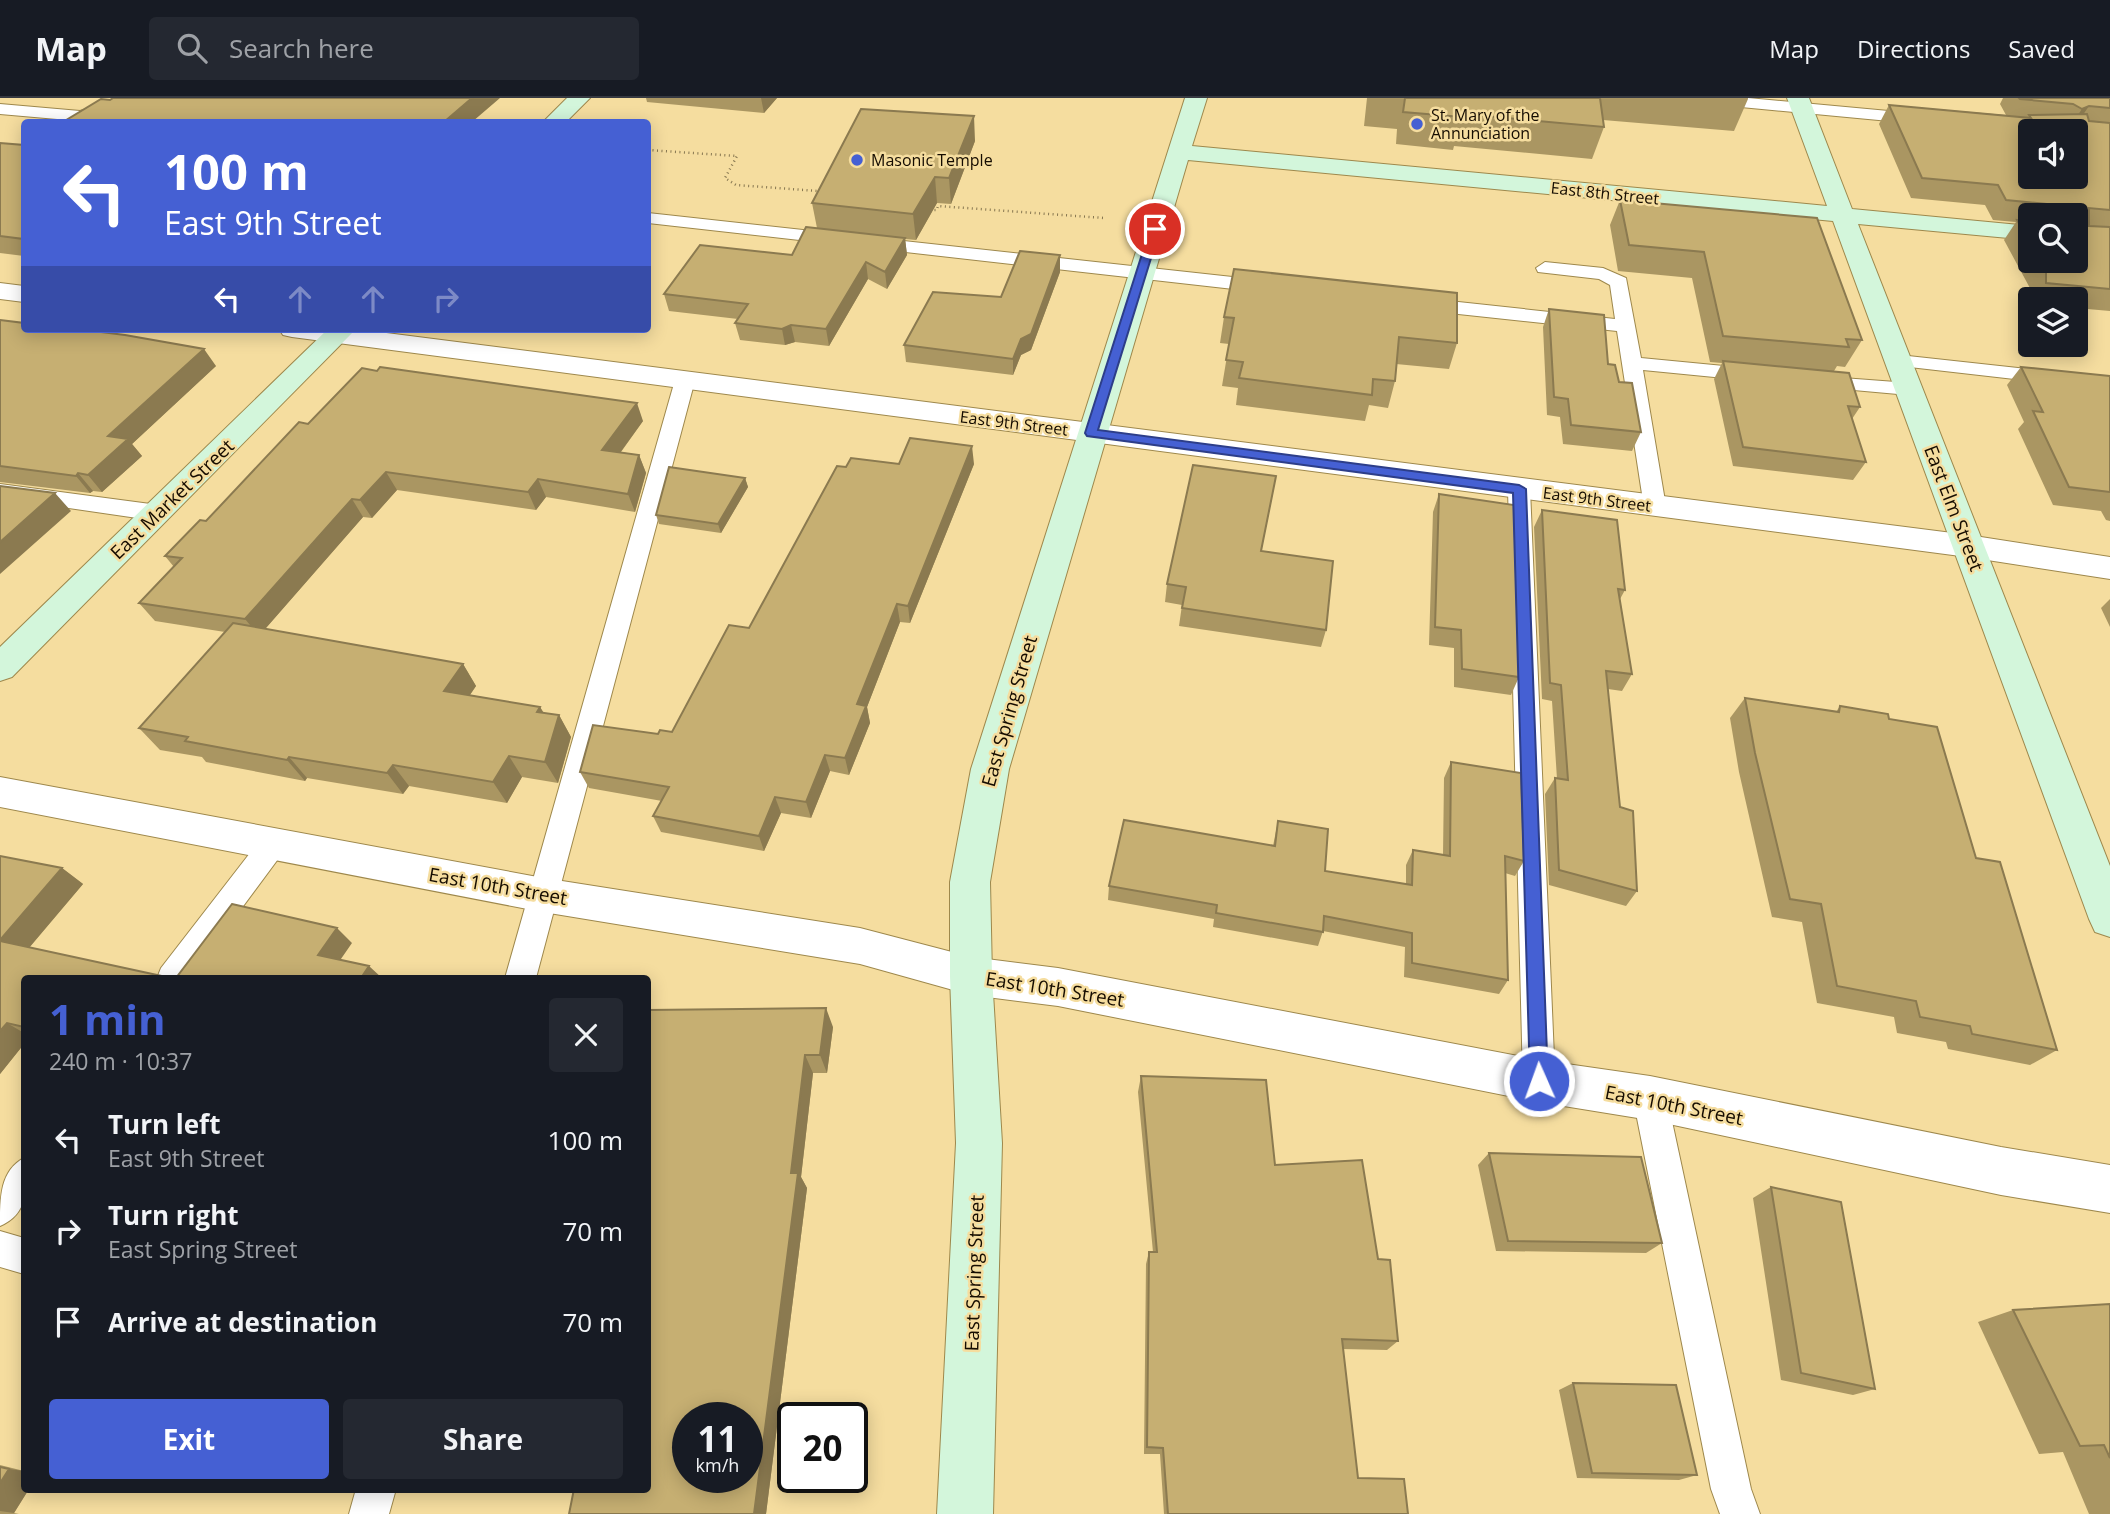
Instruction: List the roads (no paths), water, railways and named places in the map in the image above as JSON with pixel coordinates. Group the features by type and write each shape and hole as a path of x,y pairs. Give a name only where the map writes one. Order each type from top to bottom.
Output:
{"main road":[{"path":"557,119 579,98"},
{"name":"East Spring Street","path":"965,1514 979,1143 971,976 970,882 990,769 1196,98"},
{"name":"East Elm Street","path":"1800,103 2110,919"},
{"name":"East 8th Street","path":"1179,152 2018,232"},
{"name":"East Market Street","path":"0,668 338,333"}],"street":[{"path":"0,291 21,294"},
{"name":"East 9th Street","path":"346,333 685,380 1968,546 2110,568"},
{"name":"East 10th Street","path":"0,792 543,895 860,946 971,976 1058,987 1539,1081 1650,1098 2001,1171 2110,1189"}],"lane":[{"path":"0,109 80,116 119,105 156,107 170,98"},
{"path":"1699,98 1800,103 1937,120"},
{"path":"651,218 1288,289"},
{"path":"1545,268 1603,274 1618,280 1655,507"},
{"path":"1397,301 1627,326"},
{"path":"1632,363 1787,379 1904,375 2110,384"},
{"path":"521,975 685,380"},
{"path":"1519,489 1539,1081"},
{"path":"0,491 158,513"},
{"path":"174,975 274,843"},
{"path":"1650,1098 1731,1489 1740,1514"},
{"path":"0,1208 21,1179"},
{"path":"0,1249 21,1255"},
{"path":"369,1514 375,1493"}],"place":[{"name":"St. Mary of the Annunciation","path":"1417,124"},
{"name":"Masonic Temple","path":"857,160"}]}
